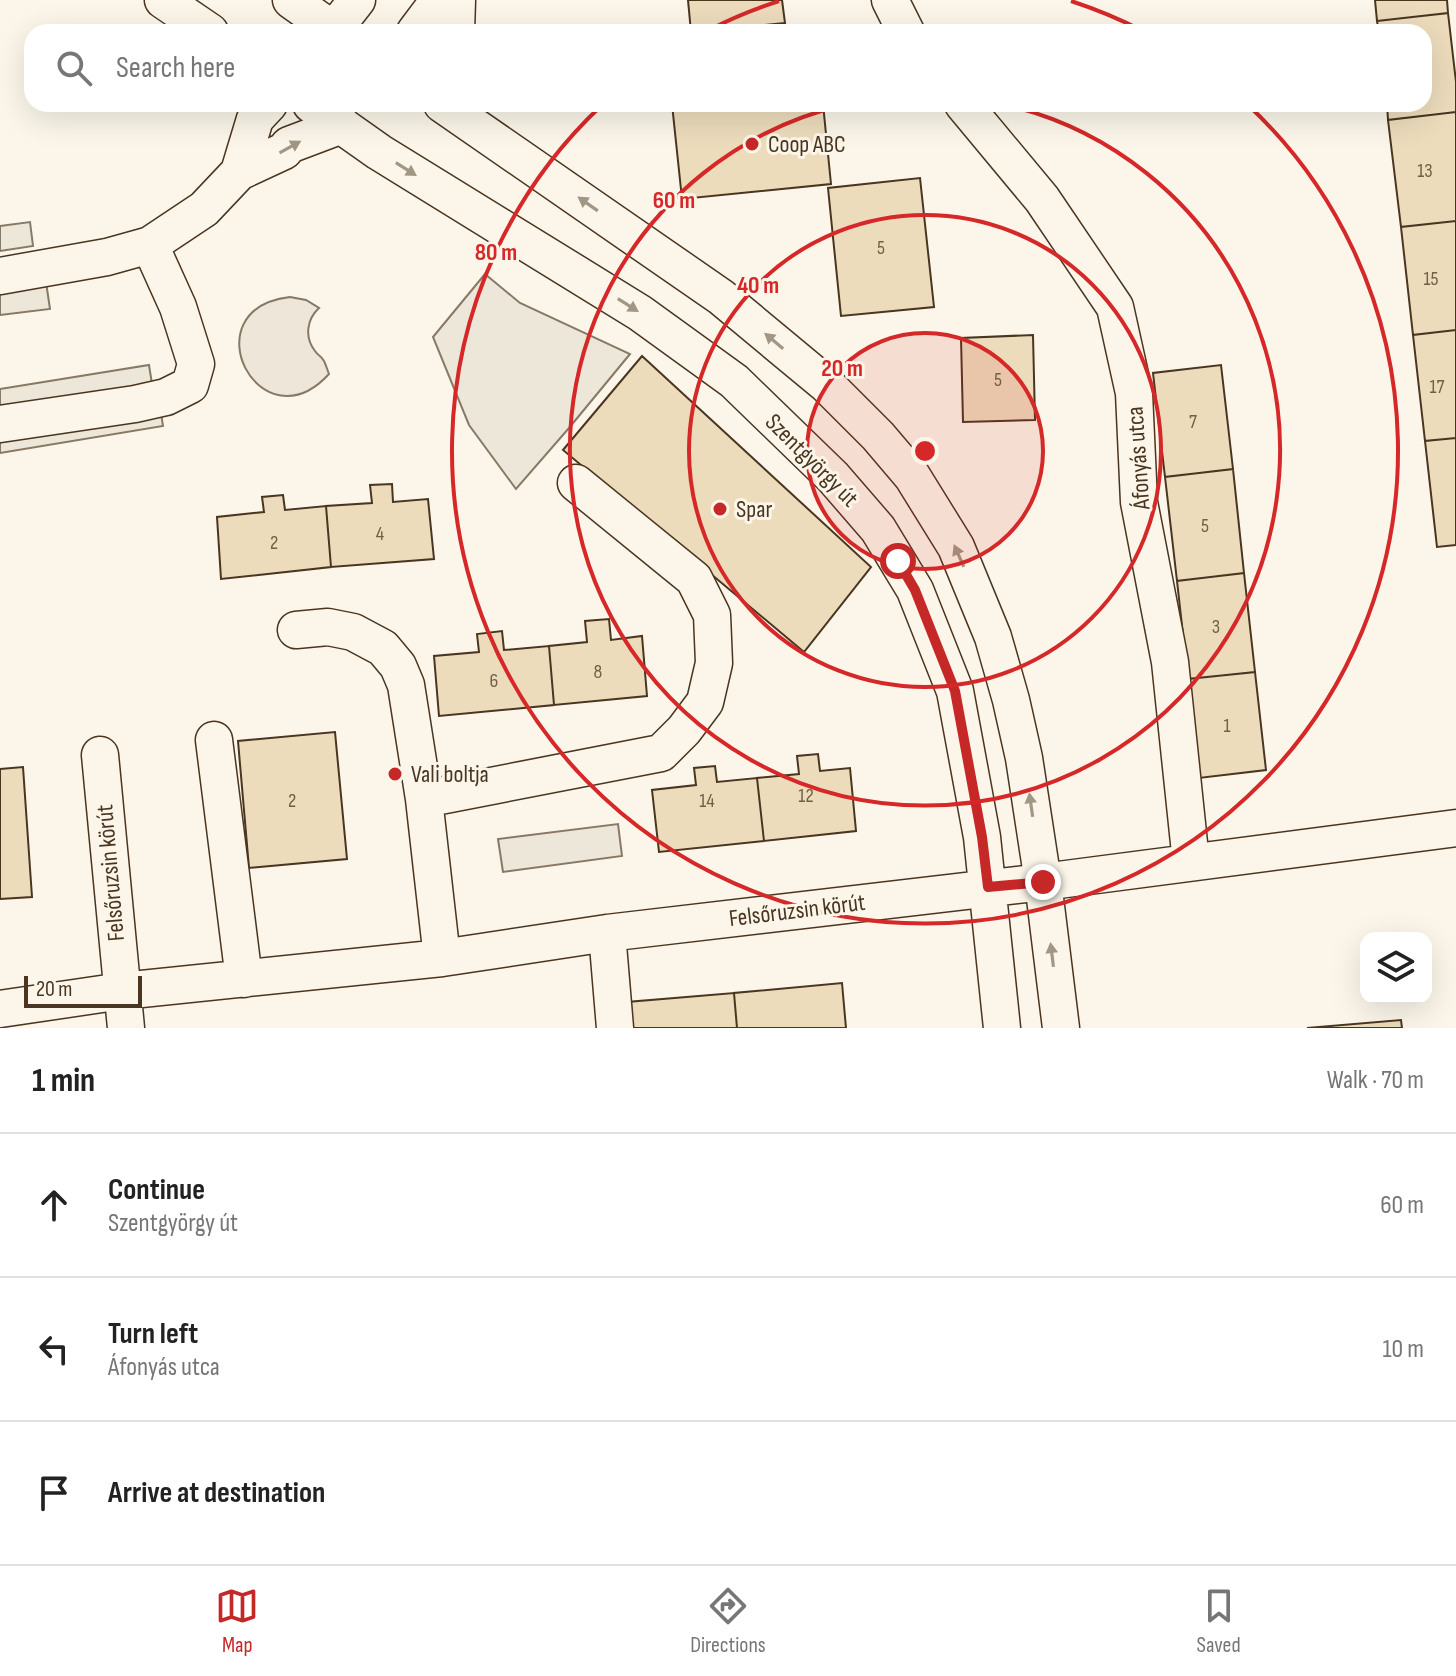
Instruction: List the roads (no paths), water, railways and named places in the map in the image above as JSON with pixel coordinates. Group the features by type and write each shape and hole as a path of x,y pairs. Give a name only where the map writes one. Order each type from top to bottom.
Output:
{"street":[{"path":"163,0 198,24"},
{"path":"291,0 324,24"},
{"path":"339,24 357,0"},
{"path":"421,24 439,0"},
{"path":"456,24 457,0"},
{"path":"890,0 902,24"},
{"path":"239,172 255,119 262,112"},
{"path":"453,112 721,297 827,385 878,436 912,476 956,547 993,637 1024,758 1061,1028"},
{"path":"492,112 532,167"},
{"name":"Áfonyás utca","path":"970,112 1042,199 1115,307 1134,393 1139,502 1170,662 1191,862"},
{"path":"0,276 107,257 150,245 204,209 239,172 350,115"},
{"name":"Szentgyörgy út","path":"350,115 379,152 640,313 734,381 833,477 878,529 915,590 955,691 982,837 1002,1028"},
{"path":"0,424 135,404 166,397 190,385 196,364 178,307 150,245"},
{"path":"424,799 661,753 705,702 714,663 712,615 694,579 576,483"},
{"path":"296,630 328,627 353,632 383,648 398,666 406,685 424,799 442,958"},
{"path":"214,740 244,979"},
{"name":"Felsőruzsin körút","path":"100,755 126,1028"},
{"path":"988,887 1456,828"},
{"name":"Felsőruzsin körút","path":"0,1009 122,991 442,958 607,933 988,887"},
{"path":"607,933 615,1028"}],"place":[{"name":"Coop ABC","path":"752,144"},
{"name":"Spar","path":"720,509"},
{"name":"Vali boltja","path":"395,774"}]}
